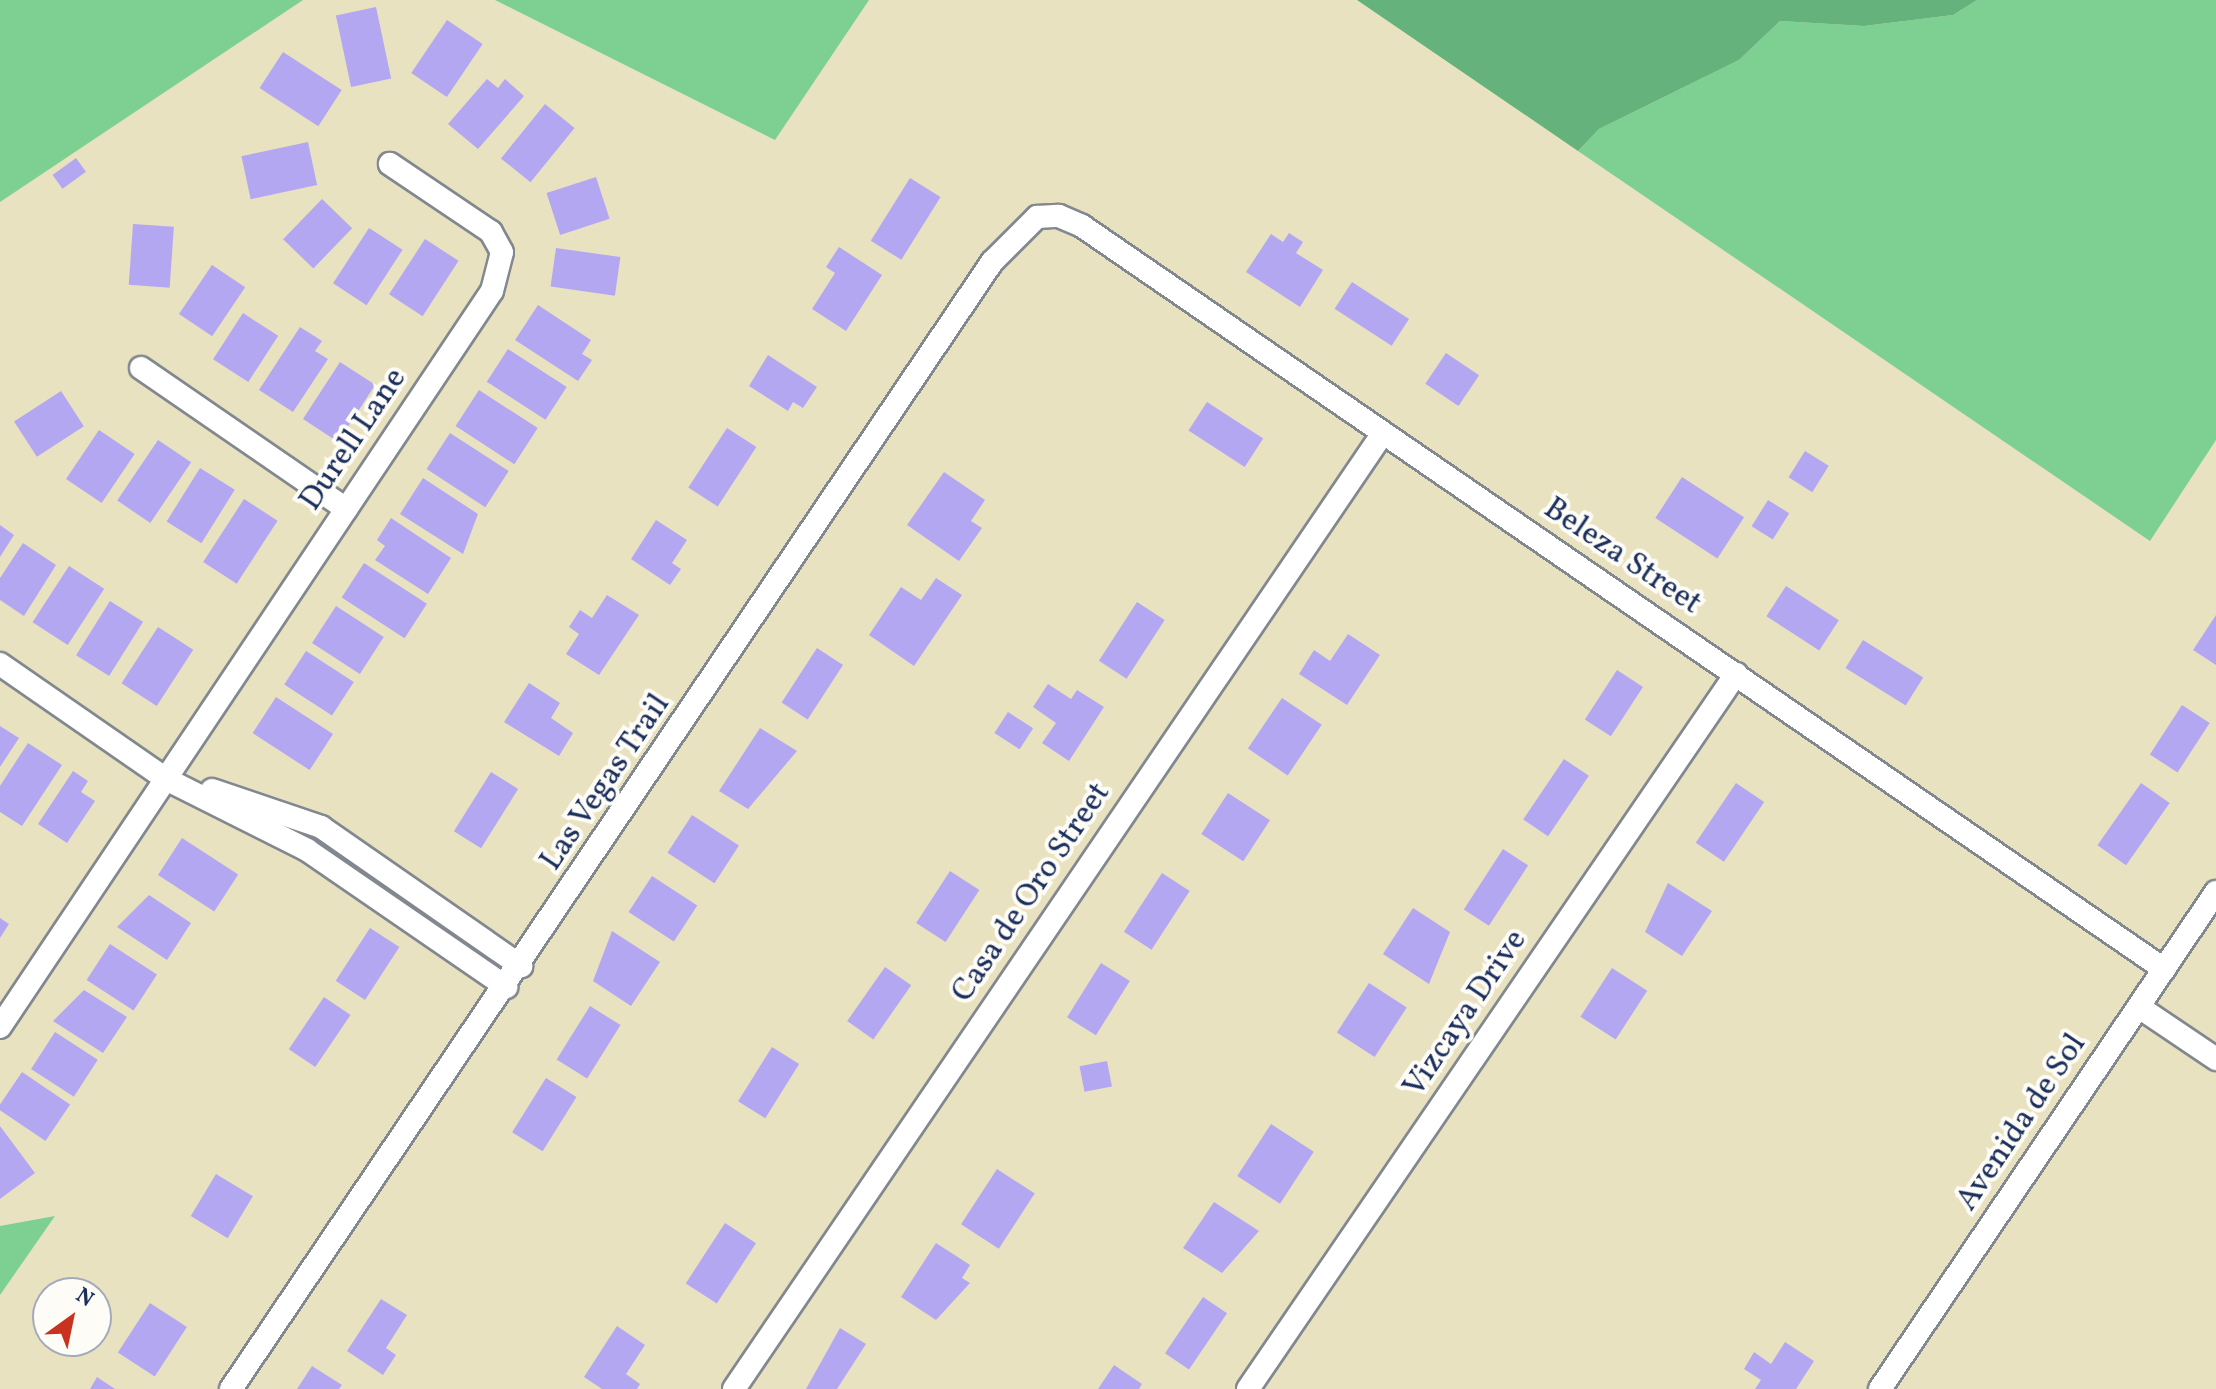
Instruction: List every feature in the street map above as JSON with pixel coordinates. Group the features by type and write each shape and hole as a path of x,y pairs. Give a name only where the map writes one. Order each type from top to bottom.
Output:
{"street":[{"name":"Durell Lane","path":"0,1027 346,509 502,267 497,241 482,224 390,164"},
{"name":"Beleza Street","path":"1037,217 1059,216 1082,226 2164,969"},
{"name":"Las Vegas Trail","path":"231,1389 521,966 992,262 1037,217"},
{"path":"141,368 346,509"},
{"name":"Casa de Oro Street","path":"734,1389 1383,433"},
{"path":"0,664 166,779 307,850 506,987"},
{"name":"Vizcaya Drive","path":"1248,1389 1736,674"},
{"path":"166,779 301,817 521,966"},
{"name":"Avenida de Sol","path":"1880,1389 2216,892"},
{"path":"2139,1007 2216,1059"}],"green space":[{"path":"0,0 303,0 0,202"},
{"path":"495,0 869,0 775,140"},
{"path":"1357,0 1977,0 1953,15 1864,26 1780,21 1739,60 1599,129 1578,151"},
{"path":"1977,0 2216,0 2216,440 2150,541 1578,151 1599,129 1739,60 1780,21 1864,26 1953,15"},
{"path":"55,1216 0,1295 0,1226"}],"building":[{"path":"376,7 391,78 351,87 336,16"},
{"path":"447,20 483,44 447,97 411,73"},
{"path":"283,52 342,90 318,126 260,88"},
{"path":"487,79 498,88 505,79 524,96 478,149 448,124"},
{"path":"545,104 575,128 530,182 501,158"},
{"path":"308,142 317,185 251,199 241,156"},
{"path":"76,158 86,172 63,189 53,175"},
{"path":"596,177 610,219 560,235 547,193"},
{"path":"910,178 941,197 901,260 871,241"},
{"path":"322,199 352,228 313,268 283,239"},
{"path":"133,224 174,227 170,288 129,285"},
{"path":"369,228 403,250 367,305 333,283"},
{"path":"1289,233 1303,242 1296,253 1323,270 1300,307 1246,272 1271,234 1283,242"},
{"path":"425,239 459,261 423,316 389,294"},
{"path":"839,247 882,275 846,331 812,309 835,273 826,267"},
{"path":"556,248 620,257 615,296 551,287"},
{"path":"212,265 245,287 212,336 179,314"},
{"path":"1352,282 1409,319 1392,346 1335,309"},
{"path":"538,305 591,340 582,354 592,360 578,381 515,340"},
{"path":"243,313 278,336 248,382 213,359"},
{"path":"300,327 322,341 315,351 328,359 293,412 259,390"},
{"path":"508,349 567,387 545,420 487,382"},
{"path":"1446,353 1479,375 1458,406 1425,384"},
{"path":"768,355 817,387 803,408 793,402 788,411 749,386"},
{"path":"340,362 375,385 338,442 303,419"},
{"path":"479,390 538,428 514,464 456,426"},
{"path":"61,391 84,426 37,457 14,421"},
{"path":"1207,402 1263,438 1245,467 1188,431"},
{"path":"727,428 756,447 718,507 688,488"},
{"path":"99,430 135,454 102,503 66,479"},
{"path":"450,433 509,471 485,507 427,469"},
{"path":"158,440 191,462 150,523 117,501"},
{"path":"1805,451 1829,466 1812,492 1789,477"},
{"path":"200,468 235,490 201,543 167,521"},
{"path":"944,472 985,500 971,521 982,528 959,561 907,525"},
{"path":"1682,477 1744,517 1717,558 1655,518"},
{"path":"423,478 478,514 463,554 400,514"},
{"path":"244,499 278,521 237,584 203,562"},
{"path":"1768,500 1789,513 1773,540 1752,526"},
{"path":"391,518 451,558 428,594 375,560 385,546 377,540"},
{"path":"656,520 687,540 672,563 681,569 670,585 631,559"},
{"path":"0,525 14,535 0,557"},
{"path":"23,543 56,565 24,616 0,600 0,578"},
{"path":"364,563 427,604 405,638 342,597"},
{"path":"69,566 104,589 68,645 33,622"},
{"path":"936,578 962,595 914,666 869,635 901,587 921,600"},
{"path":"1786,586 1839,620 1819,651 1766,616"},
{"path":"607,595 639,615 599,675 566,654 579,634 569,627 580,610 592,618"},
{"path":"110,601 143,622 109,676 76,655"},
{"path":"1137,602 1165,620 1127,679 1099,661"},
{"path":"336,606 384,637 360,674 312,643"},
{"path":"2216,615 2216,665 2193,650"},
{"path":"158,627 193,650 157,706 122,683"},
{"path":"1348,634 1380,655 1347,705 1299,674 1314,650 1330,661"},
{"path":"1863,640 1923,678 1906,706 1846,668"},
{"path":"817,648 843,665 808,719 782,703"},
{"path":"306,651 354,682 332,716 284,685"},
{"path":"1617,670 1643,687 1611,736 1585,719"},
{"path":"529,683 560,703 551,718 573,733 559,756 504,722"},
{"path":"1048,684 1071,699 1077,690 1104,707 1069,761 1042,743 1056,723 1033,707"},
{"path":"276,697 333,734 310,770 253,733"},
{"path":"1282,698 1322,725 1288,775 1248,749"},
{"path":"2182,705 2210,723 2178,772 2150,754"},
{"path":"1008,712 1033,728 1020,749 994,733"},
{"path":"0,726 19,738 0,767"},
{"path":"760,728 797,751 748,809 719,791"},
{"path":"28,743 62,765 22,826 0,812 0,786"},
{"path":"1564,759 1589,776 1548,836 1523,820"},
{"path":"73,771 88,781 81,792 95,801 67,843 38,824"},
{"path":"491,772 518,789 481,848 454,831"},
{"path":"1736,783 1764,802 1724,862 1696,843"},
{"path":"2141,783 2170,803 2126,865 2097,845"},
{"path":"1228,793 1270,820 1243,861 1201,834"},
{"path":"692,815 739,845 714,883 667,853"},
{"path":"182,838 238,874 214,911 158,875"},
{"path":"1503,849 1528,865 1489,926 1464,909"},
{"path":"950,871 979,890 946,942 916,923"},
{"path":"1162,873 1190,891 1152,950 1124,932"},
{"path":"652,876 697,905 674,941 629,912"},
{"path":"1668,883 1712,911 1682,956 1645,932"},
{"path":"149,895 191,923 167,960 117,927"},
{"path":"1413,908 1450,932 1429,984 1383,954"},
{"path":"0,918 9,924 0,938"},
{"path":"370,928 399,947 365,1000 336,981"},
{"path":"612,931 660,962 631,1006 593,981"},
{"path":"110,944 157,974 134,1011 87,980"},
{"path":"1101,963 1130,981 1096,1035 1067,1017"},
{"path":"885,967 911,985 873,1039 847,1021"},
{"path":"1612,968 1647,991 1616,1040 1580,1017"},
{"path":"1369,983 1407,1008 1375,1057 1337,1032"},
{"path":"84,990 127,1017 103,1053 53,1021"},
{"path":"324,997 351,1015 315,1067 289,1049"},
{"path":"590,1006 621,1025 587,1079 557,1059"},
{"path":"55,1032 98,1060 74,1097 31,1069"},
{"path":"772,1047 799,1064 765,1118 738,1101"},
{"path":"1107,1061 1112,1087 1084,1092 1080,1066"},
{"path":"22,1072 70,1104 45,1141 0,1110 0,1105"},
{"path":"546,1078 577,1097 543,1151 512,1132"},
{"path":"1271,1124 1314,1152 1280,1204 1237,1176"},
{"path":"0,1126 35,1173 0,1199"},
{"path":"997,1169 1035,1194 999,1249 961,1224"},
{"path":"216,1174 253,1196 228,1238 191,1216"},
{"path":"1214,1202 1259,1231 1222,1273 1183,1248"},
{"path":"725,1223 756,1243 717,1304 686,1283"},
{"path":"936,1243 970,1265 962,1278 970,1283 936,1320 901,1297"},
{"path":"1203,1297 1227,1313 1189,1370 1165,1353"},
{"path":"381,1299 407,1315 386,1348 396,1355 383,1375 347,1351"},
{"path":"150,1303 187,1327 155,1376 118,1352"},
{"path":"617,1326 645,1345 626,1374 640,1384 637,1389 602,1389 584,1377"},
{"path":"840,1328 866,1344 837,1389 806,1389"},
{"path":"1785,1342 1814,1361 1796,1389 1755,1389 1761,1380 1744,1369 1754,1352 1771,1364"},
{"path":"1114,1365 1142,1384 1139,1389 1098,1389"},
{"path":"312,1366 342,1385 339,1389 297,1389"},
{"path":"97,1377 115,1389 90,1389"}]}
